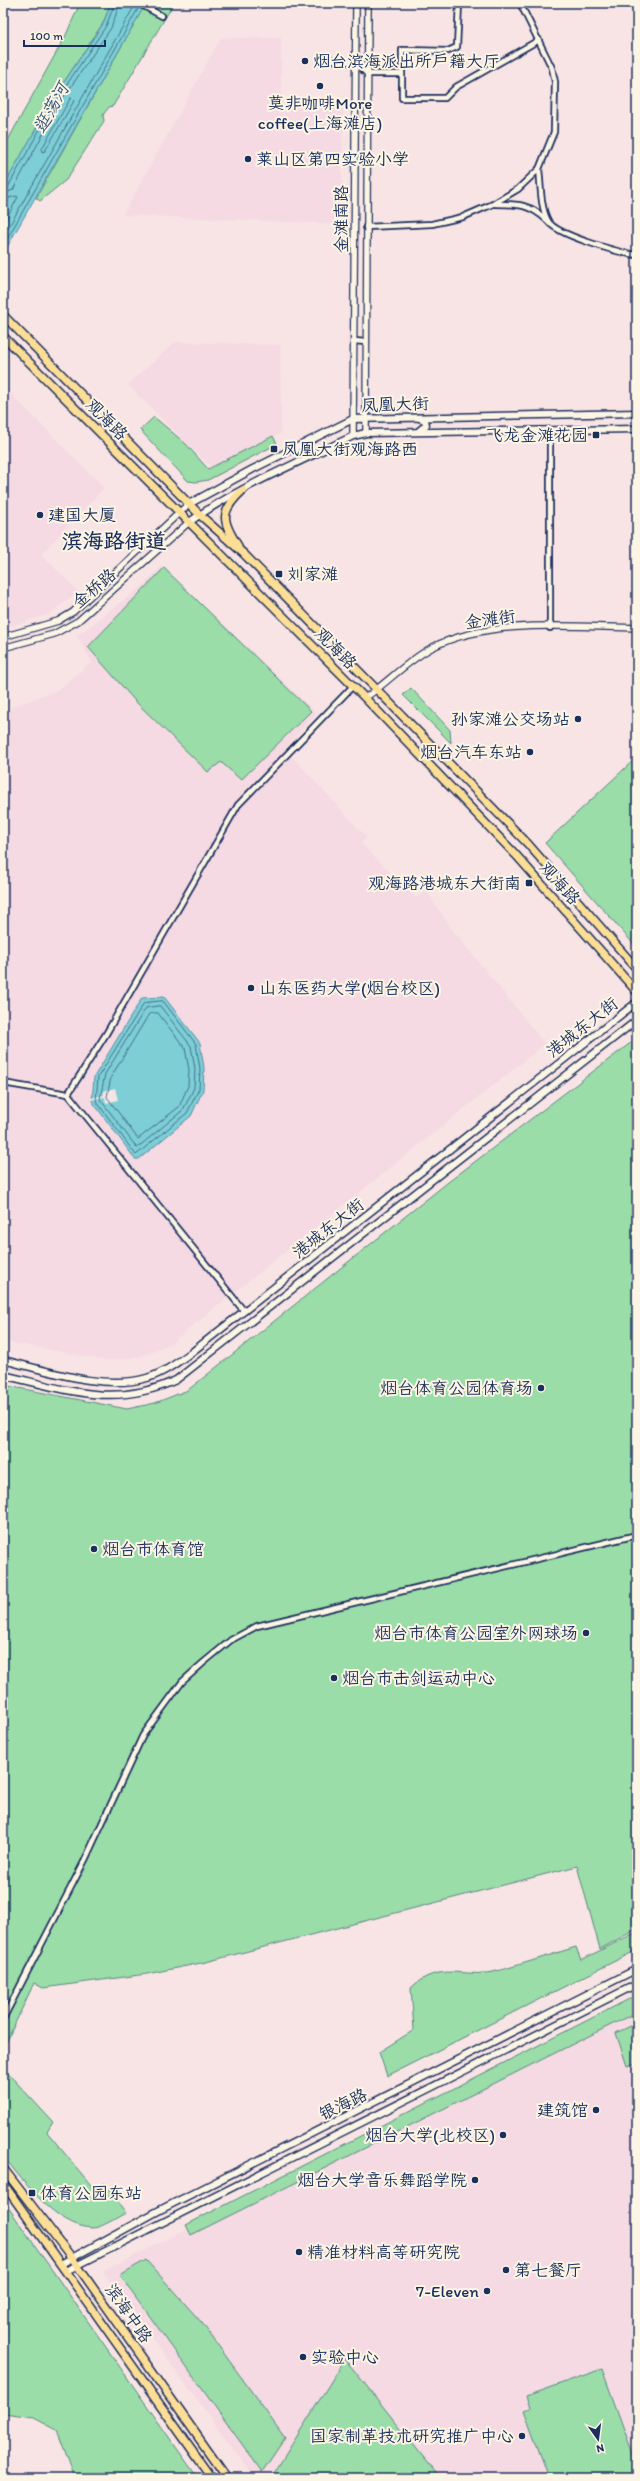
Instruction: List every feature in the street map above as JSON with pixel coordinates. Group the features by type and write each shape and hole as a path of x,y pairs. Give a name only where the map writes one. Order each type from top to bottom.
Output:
{"main road":[{"name":"观海路","path":"3,316 200,515 244,554 528,844 637,968"},
{"name":"观海路","path":"3,336 179,513 188,524 365,698 516,855 637,992"},
{"name":"凤凰大街","path":"179,513 189,504 353,419 637,413"},
{"path":"407,417 422,418 426,422 422,430 409,432"},
{"name":"凤凰大街","path":"188,524 200,515 243,490 353,436 366,433 637,429"},
{"path":"243,490 227,507 224,518 226,526 244,554"},
{"name":"港城东大街","path":"3,1360 93,1380 130,1382 147,1378 177,1363 244,1312 637,1002"},
{"name":"港城东大街","path":"3,1375 92,1395 110,1397 149,1391 176,1380 637,1020"},
{"name":"银海路","path":"61,2264 158,2211 637,1969"},
{"name":"银海路","path":"66,2271 637,1984"},
{"name":"滨海中路","path":"3,2168 72,2258 227,2478"},
{"name":"滨海中路","path":"3,2183 212,2478"}],"street":[{"path":"138,3 162,16"},
{"name":"金滩南路","path":"353,436 356,3"},
{"name":"金滩南路","path":"366,433 368,3"},
{"path":"459,3 457,47 448,51 402,50 402,98 445,98 456,87 539,40"},
{"path":"520,3 552,68 556,95 554,132 540,169 542,201 548,222"},
{"path":"325,59 348,60 356,63 367,74 402,74"},
{"path":"366,227 432,224 463,217 493,204 518,189 540,169"},
{"path":"493,204 517,204 536,210 548,222 567,235 637,255"},
{"path":"354,341 366,342"},
{"path":"550,430 550,628"},
{"name":"金桥路","path":"3,637 58,621 73,612 179,513"},
{"name":"金桥路","path":"3,648 54,634 78,621 188,524"},
{"name":"金滩街","path":"365,698 431,648 452,638 500,629 637,628"},
{"path":"68,1094 106,1034 238,805 353,686"},
{"path":"3,1083 68,1094 244,1312"},
{"path":"3,2019 85,1860 143,1735 182,1682 231,1640 257,1626 637,1535"}],"shaded area":[{"name":"莱山区第四实验小学","path":"221,38 281,38 281,106 343,106 341,224 123,215"},
{"path":"175,342 280,345 281,433 211,467 128,385"},
{"path":"3,386 104,488 41,554 79,592 47,615 3,628"},
{"name":"山东医药大学(烟台校区)","path":"162,566 316,713 285,749 366,837 361,844 416,898 426,891 454,932 545,1044 171,1343 142,1356 113,1360 99,1359 3,1341 3,712 58,690 92,662 77,636 139,589"},
{"name":"烟台大学(北校区)","path":"637,1998 637,2478 255,2478 103,2272"}],"green space":[{"path":"80,3 111,3 103,23 52,100 3,188 3,149 66,35"},
{"path":"146,3 174,3 113,106 109,107 103,115 104,121 66,180 40,201 36,198"},
{"path":"154,417 186,444 208,469 273,436 277,444 208,480 196,482 188,481 140,430"},
{"path":"164,568 311,711 241,780 221,762 208,772 135,701 88,647"},
{"path":"411,688 450,730 451,743 403,695"},
{"path":"637,757 637,948 545,843"},
{"path":"637,1038 637,1929 600,1949 577,1866 206,1962 147,1974 43,1988 34,1983 3,2049 3,1385 127,1409 155,1403 188,1390 447,1183"},
{"path":"637,1932 637,1950 387,2076 379,2052 414,2030 411,1988 421,1980 431,1975 441,1973 493,1972 576,1947 581,1960"},
{"path":"637,1995 637,2012 191,2235 186,2225"},
{"path":"637,2023 637,2063 627,2066 616,2033"},
{"path":"3,2068 53,2122 47,2132 95,2190 105,2183 126,2213 96,2228 79,2225 66,2220 31,2190 3,2156"},
{"path":"3,2200 198,2478 75,2478 57,2430 34,2418 3,2414"},
{"path":"146,2260 202,2323 285,2438 262,2472 120,2275"},
{"path":"345,2359 440,2478 271,2478"},
{"path":"602,2369 637,2465 637,2478 549,2478 524,2410 530,2408 526,2396"}],"water":[{"name":"逛荡河","path":"111,3 146,3 3,254 3,188 52,100 103,24"},
{"path":"142,998 165,998 200,1043 204,1068 203,1090 191,1116 139,1159 135,1159 92,1101 94,1077"}],"pier":[{"path":"115,1088 118,1100 106,1103 105,1097 91,1100 91,1098 104,1095 103,1091"}],"place":[{"name":"烟台滨海派出所户籍大厅","path":"305,61"},
{"name":"莫非咖啡More coffee(上海滩店)","path":"320,86"},
{"name":"莱山区第四实验小学","path":"248,159"},
{"name":"飞龙金滩花园","path":"596,435"},
{"name":"凤凰大街观海路西","path":"274,449"},
{"name":"建国大厦","path":"40,515"},
{"name":"刘家滩","path":"279,574"},
{"name":"孙家滩公交场站","path":"578,719"},
{"name":"烟台汽车东站","path":"530,752"},
{"name":"观海路港城东大街南","path":"529,883"},
{"name":"山东医药大学(烟台校区)","path":"251,988"},
{"name":"烟台体育公园体育场","path":"541,1388"},
{"name":"烟台市体育馆","path":"94,1549"},
{"name":"烟台市体育公园室外网球场","path":"586,1633"},
{"name":"烟台市击剑运动中心","path":"334,1678"},
{"name":"建筑馆","path":"596,2110"},
{"name":"烟台大学(北校区)","path":"503,2135"},
{"name":"烟台大学音乐舞蹈学院","path":"475,2180"},
{"name":"体育公园东站","path":"32,2193"},
{"name":"精准材料高等研究院","path":"299,2252"},
{"name":"第七餐厅","path":"506,2270"},
{"name":"7-Eleven","path":"487,2291"},
{"name":"实验中心","path":"303,2357"},
{"name":"国家制革技术研究推广中心","path":"522,2436"}],"district":[{"name":"滨海路街道","path":"114,541"}]}
